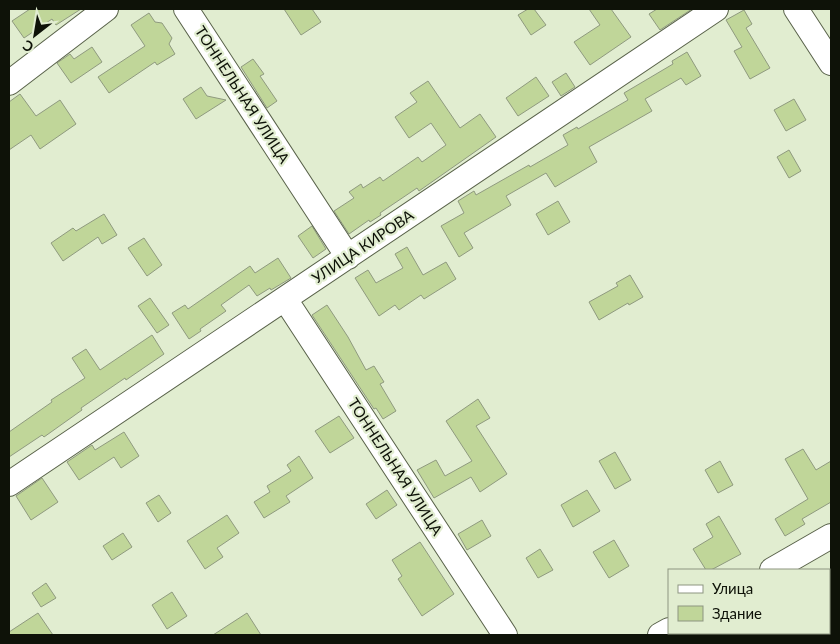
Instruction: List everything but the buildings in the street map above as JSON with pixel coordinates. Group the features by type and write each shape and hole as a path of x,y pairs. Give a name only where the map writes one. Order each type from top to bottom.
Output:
{"street":[{"path":"9,83 106,9"},
{"name":"ТОННЕЛЬНАЯ УЛИЦА","path":"186,9 348,257"},
{"name":"УЛИЦА КИРОВА","path":"9,484 716,9"},
{"path":"796,9 831,63"},
{"name":"ТОННЕЛЬНАЯ УЛИЦА","path":"285,299 506,635"},
{"path":"774,569 831,536"}]}
